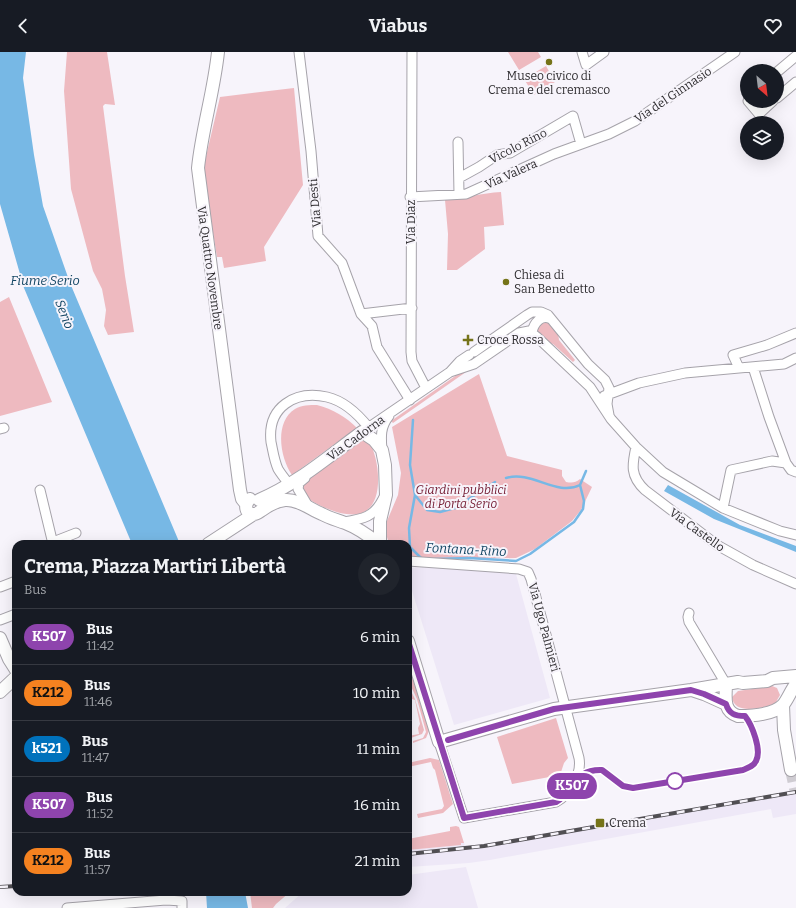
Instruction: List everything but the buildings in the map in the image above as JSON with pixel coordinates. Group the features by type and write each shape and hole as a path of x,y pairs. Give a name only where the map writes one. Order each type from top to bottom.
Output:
{"street":[{"name":"Via Quattro Novembre","path":"218,52 214,79 201,139 198,168 240,486 253,506"},
{"name":"Via Desti","path":"299,52 311,151 318,236 342,264 361,314 372,326 377,347 410,400"},
{"name":"Via Diaz","path":"412,52 410,197 412,308 411,352 412,361 426,388"},
{"path":"582,52 586,65 604,52"},
{"name":"Via del Ginnasio","path":"609,134 635,121 735,52"},
{"path":"784,66 796,56"},
{"path":"784,92 796,82"},
{"path":"754,108 759,114 765,108"},
{"name":"Vicolo Rino","path":"459,178 479,167 496,155 510,153 573,116 581,144"},
{"name":"Via Valera","path":"410,197 466,194 554,154 609,134"},
{"path":"458,142 459,194"},
{"path":"361,314 412,308"},
{"name":"Via Cadorna","path":"214,540 221,536 253,506 316,467 365,430 450,372 460,361 517,320 532,312 541,312 545,313 552,320"},
{"path":"611,419 607,406 609,395 607,382 588,364 552,320 544,317 538,320 534,325 532,332 599,395 609,395 636,384 685,373 784,364 796,358"},
{"name":"Via Cadorna","path":"450,372 474,364 519,333 526,331 532,332"},
{"path":"739,368 733,355 767,345 796,333"},
{"path":"753,367 786,463 791,470 796,472"},
{"path":"590,387 611,419 636,447 668,475 723,508 780,531 796,535"},
{"path":"289,484 279,469 273,454 271,436 272,425 281,406 287,402 309,395 328,397 355,412 365,430 382,450 385,465 386,495 380,521 379,540"},
{"name":"Via Cadorna","path":"382,450 382,426 397,408"},
{"name":"Via Castello","path":"636,447 633,458 633,472 638,482 645,490 717,545 753,565 796,584"},
{"path":"723,508 731,470 772,461 786,463"},
{"name":"Via Cadorna","path":"308,506 298,492 299,483 316,467"},
{"path":"40,490 52,540"},
{"path":"344,522 361,520 369,516 379,507 386,495"},
{"path":"253,506 287,500 308,506 322,515 344,522 367,534 374,540"},
{"path":"60,540 76,533"},
{"name":"Via Ugo Palmieri","path":"412,561 523,570 528,572 566,707"},
{"path":"0,587 12,582"},
{"path":"689,613 689,622 726,694 728,710 732,714 738,716 775,710 784,703 796,684"},
{"path":"0,620 12,616"},
{"path":"0,639 12,652"},
{"path":"0,639 12,664"},
{"path":"412,654 464,818 556,802 563,797 574,783 580,763 566,707"},
{"path":"767,681 773,678 796,676"},
{"path":"0,692 12,681"},
{"path":"691,690 704,694 726,694 743,684 767,681 780,684 785,693 784,730 791,770"},
{"path":"0,696 12,688"},
{"path":"439,742 554,709 691,690 726,694"},
{"path":"769,712 784,730"},
{"path":"67,908 166,900 182,905"}],"shaded area":[{"path":"449,567 516,574 550,698 454,725 412,591 412,568"},
{"path":"796,790 796,814 773,818 771,809 490,860 412,867 412,850 461,845 461,843 464,843 465,846"},
{"path":"466,867 478,908 285,908 298,896 412,896 412,874"}],"green space":[{"path":"67,52 107,52 115,105 105,104 103,106 125,276 134,332 108,335 104,326 106,310 102,289 93,271 71,189 64,91"},
{"path":"508,52 538,52 541,57 519,70"},
{"path":"546,66 555,82 534,95 524,79"},
{"path":"294,88 303,185 264,247 266,261 224,268 222,257 217,257 204,178 204,165 220,97"},
{"path":"501,192 504,225 484,227 485,249 457,270 447,270 448,234 445,200"},
{"path":"9,297 52,402 0,416 0,302"},
{"path":"548,321 558,333 559,340 575,360 573,362 553,344 546,342 537,332 536,330 538,323"},
{"path":"466,372 393,423 391,421 458,374"},
{"name":"Giardini pubblici di Porta Serio","path":"479,374 507,456 562,470 562,476 566,482 570,483 580,479 592,487 581,510 572,521 535,549 516,558 412,560 412,540 388,540 385,530 387,521 398,495 401,473 392,427"},
{"path":"317,405 339,414 357,428 292,475 284,459 282,450 281,440 284,422 288,415 295,409"},
{"path":"363,440 369,441 373,448 377,468 377,489 375,499 371,506 364,512 358,514 343,513 318,505 307,497 302,484"},
{"path":"412,677 429,731 426,738 413,743 413,741 423,738 426,732 417,699 412,688"},
{"path":"772,686 777,688 780,695 776,702 772,705 748,709 737,706 734,703 732,697 738,691"},
{"path":"412,693 415,699 424,730 422,734 412,738 412,735 419,734 418,728 420,724 415,700 412,699"},
{"path":"556,718 568,758 564,763 560,775 512,784 497,737"},
{"path":"430,758 439,760 453,804 443,813 418,818 417,814 442,809 444,806 435,770 431,762 412,766 412,762"},
{"path":"450,827 459,827 464,843 461,843 461,845 412,850 412,838 450,831"},
{"path":"250,896 285,896 273,908 252,908"}],"water":[{"name":"Fiume Serio","path":"0,52 26,52 23,78 43,206 70,283 178,540 130,540 24,288 0,204"},
{"path":"668,485 740,525 796,546 796,552 714,519 664,491"},
{"path":"206,896 246,896 248,908 207,908"}],"waterway":[{"path":"413,420 410,465 415,495 427,510 440,512 455,508 495,482"},
{"path":"506,478 516,476 525,477 553,486 571,488 580,485 586,471"},
{"name":"Fontana-Rino","path":"435,559 469,558 516,561 530,554 574,522 583,509 584,501 580,485"},
{"name":"Fontana-Rino","path":"410,540 409,528 415,495"},
{"name":"Fontana-Rino","path":"412,549 422,559"}],"tunnel":[{"path":"791,770 796,793"}],"railway":[{"path":"412,854 484,846 796,792"},
{"path":"0,887 12,886"}],"bus line":[{"name":"K507","path":"412,654 462,816 464,818 556,802 563,797 585,772 602,770 623,786 633,788 743,770 749,768 755,763 758,756 752,727 745,716 732,714 728,710 726,704 691,690 554,709 448,740"}],"place":[{"name":"Museo civico di Crema e del cremasco","path":"549,62"},
{"name":"Chiesa di San Benedetto","path":"506,282"},
{"name":"Croce Rossa","path":"468,340"},
{"name":"Crema","path":"600,823"}],"water label":[{"name":"Serio","path":"65,314"}]}
